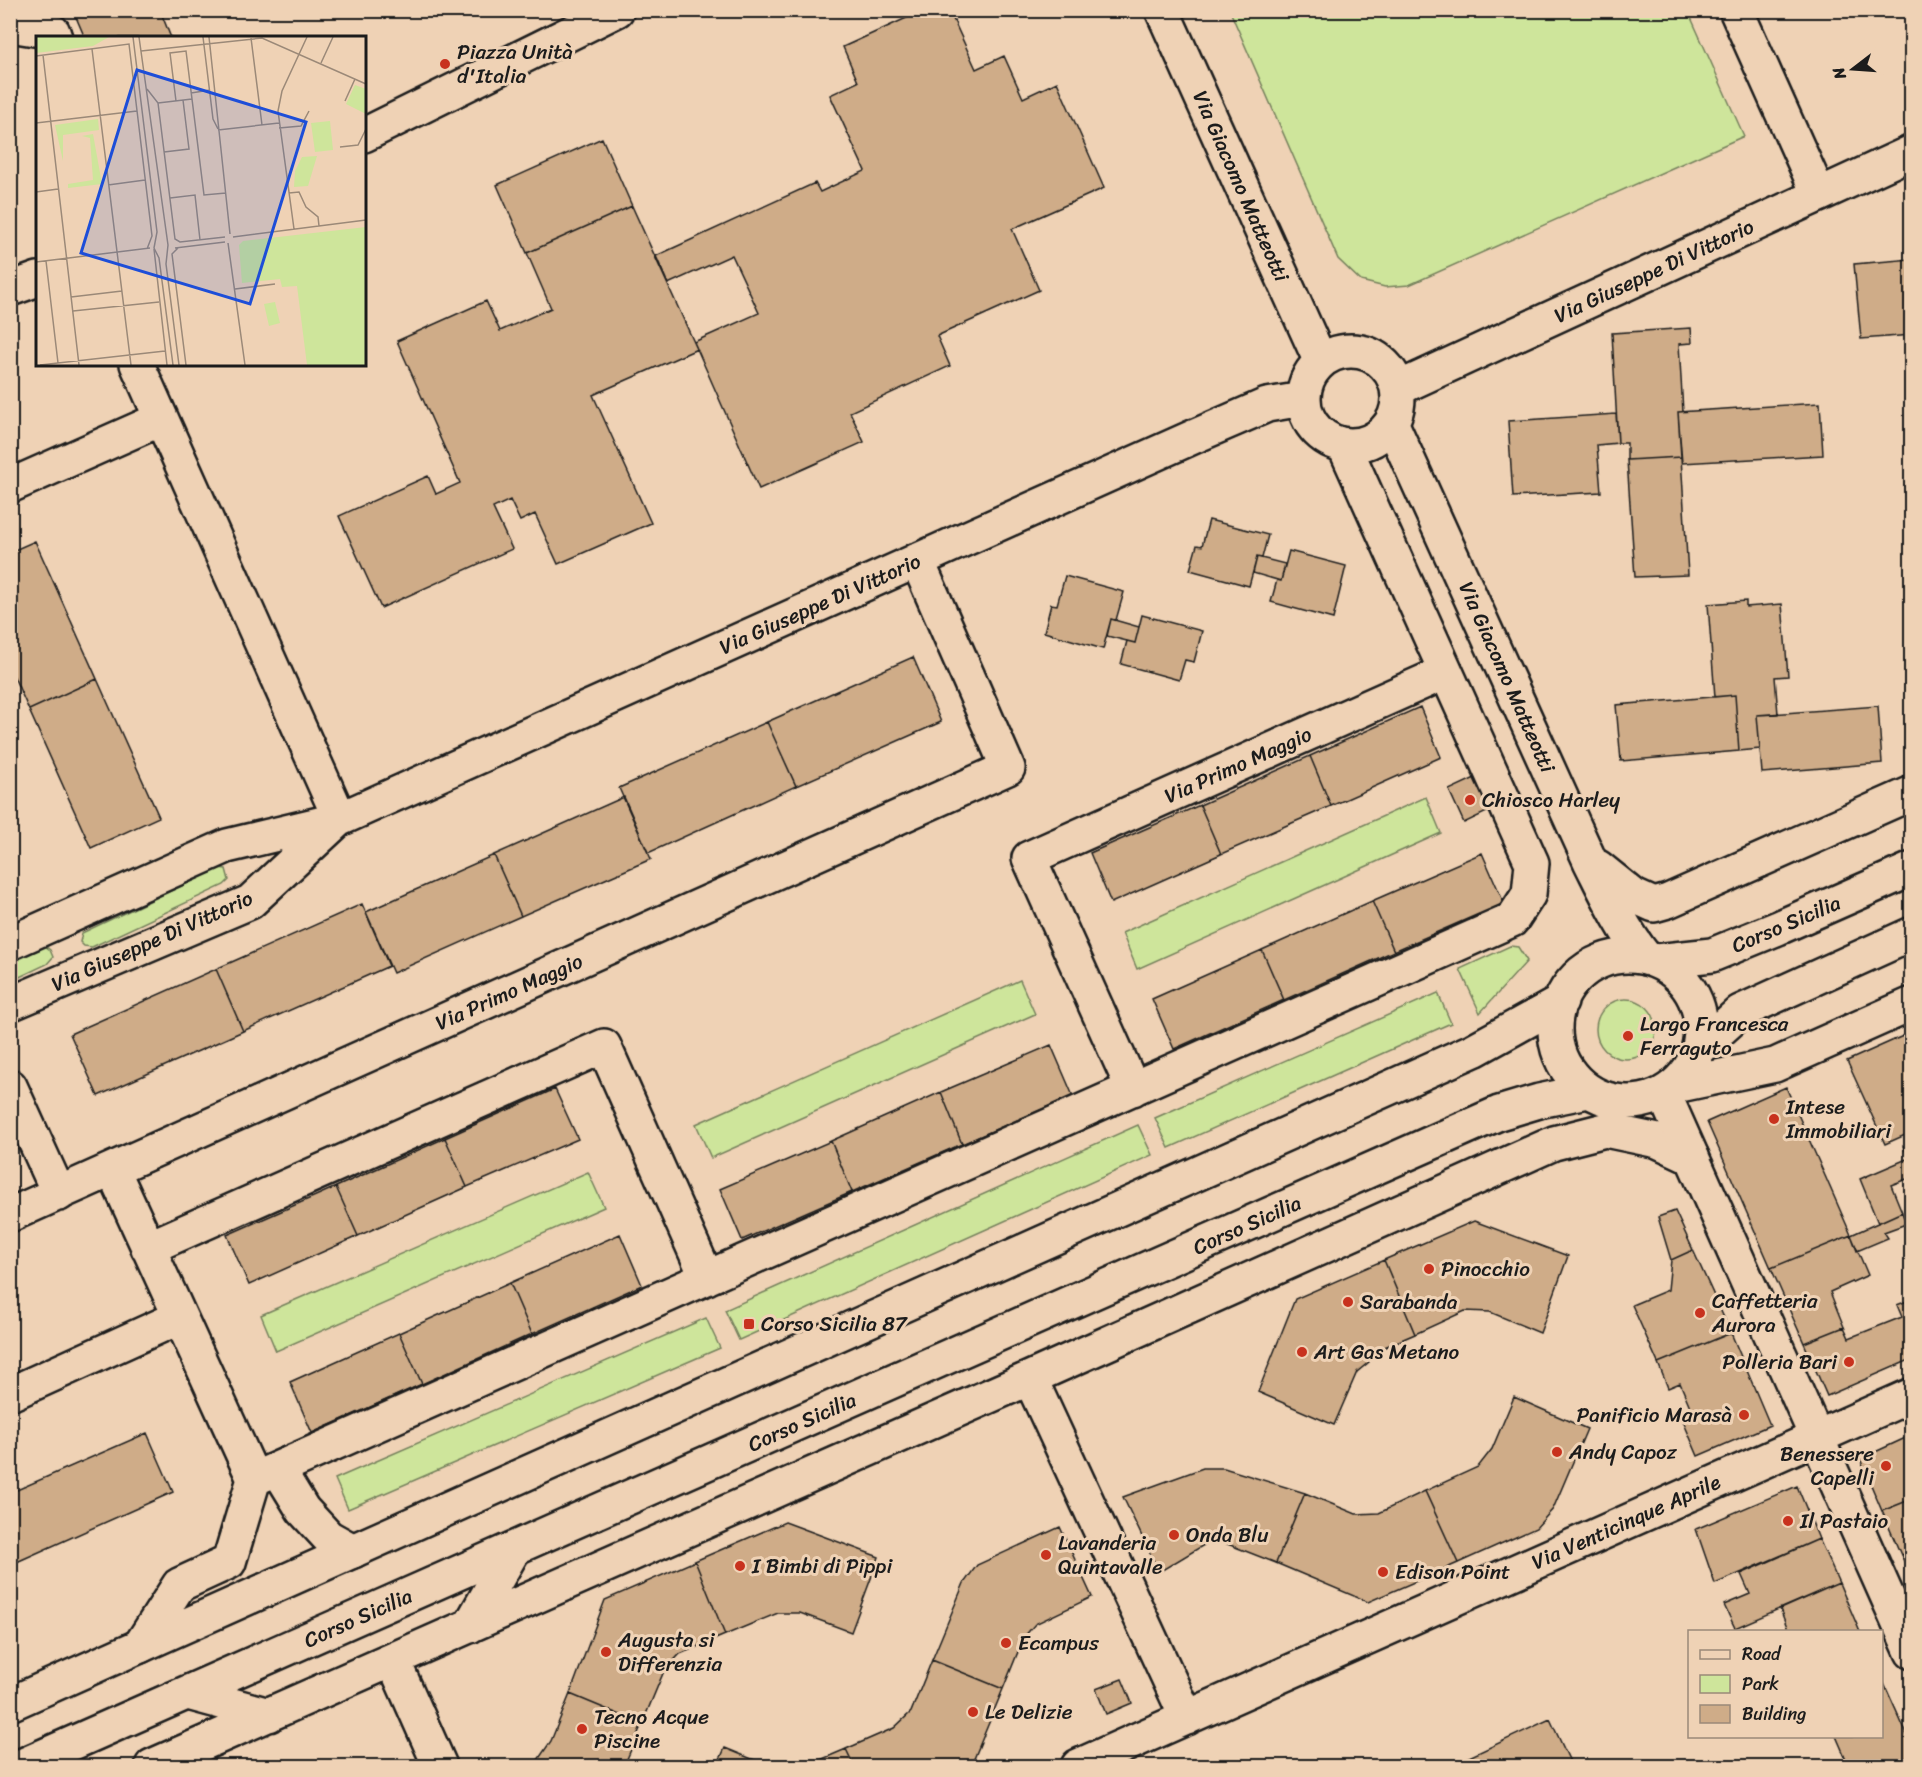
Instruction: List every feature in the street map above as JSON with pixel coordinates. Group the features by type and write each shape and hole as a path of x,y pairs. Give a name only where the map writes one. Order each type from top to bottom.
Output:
{"street":[{"path":"366,134 617,10"},
{"name":"Via Giacomo Matteotti","path":"1162,10 1321,362"},
{"path":"1736,10 1819,195"},
{"path":"10,25 53,32 54,36"},
{"name":"Via Giuseppe Di Vittorio","path":"1397,389 1911,152"},
{"path":"10,290 36,280"},
{"path":"1346,351 1366,354 1384,365 1397,389 1397,402 1392,424 1377,437 1362,444 1344,446 1320,434 1311,424 1303,399 1305,385 1311,372 1332,355 1346,351"},
{"path":"138,366 340,819"},
{"name":"Via Giuseppe Di Vittorio","path":"10,943 227,846 340,819 1267,405 1303,399"},
{"path":"10,486 161,419"},
{"name":"Via Giacomo Matteotti","path":"1392,424 1590,861 1618,918 1633,941 1651,959"},
{"path":"140,1646 179,1585 229,1562 266,1474 1512,920 1529,894 1532,863 1344,446"},
{"name":"Via Primo Maggio","path":"10,1215 1008,768 917,560"},
{"name":"Via Primo Maggio","path":"1132,1089 1029,858 1446,672"},
{"path":"1590,861 1634,896 1654,905 1668,902 1911,793"},
{"name":"Via Giuseppe Di Vittorio","path":"10,1004 250,902 340,819"},
{"name":"Corso Sicilia","path":"1651,959 1712,955 1911,869"},
{"path":"1699,1049 1740,1012 1911,934"},
{"path":"1669,1090 1690,1070 1699,1049 1701,1022 1694,996 1678,975 1651,959 1620,956 1595,963 1574,980 1561,1002 1555,1026 1559,1051 1570,1073 1588,1091 1611,1100 1638,1102 1669,1090 1775,1065 1911,1004"},
{"path":"10,1704 1474,1050 1561,1002"},
{"path":"148,1248 604,1046 707,1278"},
{"path":"10,1086 59,1194"},
{"path":"1669,1090 1692,1157 1911,1652"},
{"name":"Corso Sicilia","path":"21,1767 1499,1113 1539,1101 1588,1091"},
{"path":"152,1767 1554,1143 1605,1130 1658,1141 1692,1157"},
{"path":"113,1170 180,1317 266,1474 328,1537 353,1551"},
{"path":"10,1394 180,1317"},
{"path":"1030,1378 1187,1718"},
{"name":"Via Venticinque Aprile","path":"1078,1767 1911,1395"},
{"path":"470,1626 514,1549"},
{"path":"393,1659 440,1767"},
{"path":"188,1693 268,1715"}],"green space":[{"path":"1230,11 1688,11 1744,136 1409,285 1385,287 1361,281 1338,259"},
{"path":"1426,797 1441,833 1137,969 1122,933"},
{"path":"219,868 226,869 229,880 224,885 92,947 84,946 80,942 82,933"},
{"path":"45,946 53,957 47,964 11,981 10,960"},
{"path":"1510,946 1518,947 1527,961 1480,1013 1460,969"},
{"path":"1020,980 1035,1014 711,1158 696,1124"},
{"path":"1438,993 1451,1023 1169,1148 1155,1118"},
{"path":"1620,999 1632,999 1648,1007 1654,1017 1656,1029 1654,1041 1648,1051 1632,1059 1620,1059 1604,1051 1596,1035 1596,1023 1604,1007"},
{"path":"1138,1125 1152,1155 739,1340 725,1310"},
{"path":"588,1172 604,1207 276,1351 261,1315"},
{"path":"706,1318 720,1348 348,1509 335,1479"}],"building":[{"path":"73,10 160,10 170,36 84,36"},
{"path":"924,10 949,10 976,69 1004,56 1023,98 1057,82 1104,188 1012,229 1039,290 937,336 950,366 850,412 864,442 759,489 694,342 759,313 732,255 668,284 656,256 815,183 820,192 865,171 830,95 858,82 843,47"},
{"path":"602,138 632,206 527,253 497,185"},
{"path":"632,206 697,349 593,395 651,523 558,564 535,514 520,521 510,500 493,508 512,549 381,608 339,516 428,476 436,494 460,483 397,341 486,301 500,331 551,308 527,253"},
{"path":"1912,259 1912,335 1861,339 1854,264"},
{"path":"1691,328 1692,343 1679,344 1683,412 1678,412 1681,457 1627,460 1627,443 1618,443 1612,333"},
{"path":"1820,403 1823,455 1682,463 1678,412"},
{"path":"1616,414 1618,443 1597,445 1601,492 1513,497 1508,421"},
{"path":"1681,457 1688,575 1635,577 1627,460"},
{"path":"1209,520 1268,535 1262,558 1257,557 1249,586 1190,570 1197,545 1202,546"},
{"path":"35,541 97,679 29,710 10,668 10,552"},
{"path":"1289,551 1346,566 1333,619 1271,602 1277,580 1281,581"},
{"path":"1257,557 1285,564 1281,581 1253,573"},
{"path":"1065,576 1124,592 1116,620 1111,619 1103,649 1044,632 1051,604 1057,605"},
{"path":"1746,601 1746,607 1782,604 1788,676 1775,677 1778,714 1757,715 1760,749 1739,751 1735,695 1715,697 1708,604"},
{"path":"1142,615 1202,631 1194,662 1185,660 1179,680 1121,664 1127,641 1135,643"},
{"path":"1111,619 1139,627 1135,643 1107,636"},
{"path":"913,657 941,722 796,786 767,722"},
{"path":"97,679 159,817 91,848 29,710"},
{"path":"1735,695 1739,751 1621,761 1616,705"},
{"path":"1878,706 1882,763 1762,773 1757,715"},
{"path":"1420,707 1441,757 1331,806 1310,756"},
{"path":"767,722 796,786 648,853 619,788"},
{"path":"1310,756 1331,806 1221,854 1200,805"},
{"name":"Chiosco Harley","path":"1477,777 1491,810 1464,823 1449,790"},
{"path":"624,797 651,859 521,916 494,855"},
{"path":"1200,805 1221,854 1111,903 1090,853"},
{"path":"1482,853 1504,903 1394,951 1372,901"},
{"path":"494,855 521,916 393,973 366,912"},
{"path":"1372,901 1394,951 1284,1000 1262,950"},
{"path":"362,904 389,966 243,1031 216,969"},
{"path":"1262,950 1284,1000 1174,1049 1152,999"},
{"path":"216,969 243,1031 98,1096 70,1034"},
{"path":"1912,1032 1912,1132 1885,1144 1847,1061"},
{"path":"1051,1045 1073,1096 962,1144 941,1092"},
{"path":"1786,1087 1851,1235 1771,1268 1707,1122"},
{"path":"555,1089 578,1139 467,1187 445,1138"},
{"path":"941,1092 962,1144 852,1192 831,1141"},
{"path":"445,1138 467,1187 358,1236 336,1187"},
{"path":"831,1141 852,1192 742,1240 720,1189"},
{"path":"1912,1143 1912,1165 1903,1146"},
{"path":"1909,1158 1912,1165 1912,1177 1891,1185 1902,1212 1878,1223 1860,1179"},
{"path":"336,1187 358,1236 249,1285 227,1235"},
{"path":"1675,1211 1693,1250 1671,1260 1658,1217"},
{"path":"1902,1212 1906,1224 1884,1232 1888,1238 1857,1251 1851,1235"},
{"path":"1474,1221 1568,1256 1540,1333 1490,1312 1465,1311 1415,1334 1384,1260"},
{"path":"1912,1222 1912,1238 1906,1224"},
{"path":"620,1234 642,1285 532,1334 510,1283"},
{"path":"1851,1235 1868,1275 1830,1292 1844,1327 1804,1343 1771,1268"},
{"path":"1693,1250 1731,1333 1658,1363 1632,1305 1668,1290 1671,1260"},
{"path":"1384,1260 1415,1334 1366,1355 1369,1362 1357,1372 1334,1425 1258,1392 1295,1299"},
{"path":"510,1283 532,1334 422,1384 399,1333"},
{"path":"1912,1299 1912,1359 1827,1396 1804,1343 1844,1327 1849,1338 1902,1317 1897,1305"},
{"path":"399,1333 422,1384 312,1433 290,1382"},
{"path":"1731,1333 1770,1425 1698,1456 1683,1421 1694,1416 1680,1383 1668,1388 1658,1363"},
{"path":"1514,1397 1587,1429 1553,1509 1536,1528 1458,1563 1425,1491 1478,1467 1492,1449"},
{"path":"147,1433 173,1492 10,1565 10,1493"},
{"path":"1912,1435 1912,1499 1882,1511 1860,1459"},
{"path":"1203,1468 1224,1468 1305,1493 1276,1563 1225,1543 1207,1543 1159,1572 1123,1497"},
{"path":"1797,1486 1819,1539 1715,1584 1696,1529"},
{"path":"1425,1491 1458,1563 1368,1602 1276,1563 1305,1493 1356,1514 1379,1513"},
{"path":"1912,1499 1912,1550 1901,1555 1882,1511"},
{"path":"785,1522 879,1557 851,1632 800,1613 778,1613 725,1635 695,1561"},
{"path":"1060,1527 1092,1597 1035,1624 1024,1637 1003,1689 932,1660 964,1583 977,1565"},
{"path":"1819,1539 1839,1583 1735,1628 1724,1605 1750,1594 1741,1574"},
{"path":"1912,1550 1912,1577 1901,1555"},
{"path":"695,1561 725,1635 680,1654 664,1671 642,1724 570,1694 605,1600"},
{"path":"1839,1583 1859,1630 1788,1630 1780,1609"},
{"path":"932,1660 1003,1689 971,1766 854,1766 846,1749 894,1728 911,1712"},
{"path":"1122,1679 1132,1703 1106,1714 1096,1689"},
{"path":"1883,1681 1912,1746 1912,1766 1849,1766 1837,1738 1883,1738"},
{"path":"570,1694 642,1724 624,1766 522,1766 538,1760 551,1741"},
{"path":"1550,1719 1572,1766 1450,1766"},
{"path":"725,1748 769,1766 717,1766"},
{"path":"846,1749 854,1766 806,1766"}],"place":[{"name":"Piazza Unità d'Italia","path":"445,64"},
{"name":"Chiosco Harley","path":"1470,800"},
{"name":"Largo Francesca Ferraguto","path":"1628,1036"},
{"name":"Intese Immobiliari","path":"1774,1119"},
{"name":"Pinocchio","path":"1429,1269"},
{"name":"Sarabanda","path":"1348,1302"},
{"name":"Caffetteria Aurora","path":"1700,1313"},
{"name":"Corso Sicilia 87","path":"749,1324"},
{"name":"Art Gas Metano","path":"1302,1352"},
{"name":"Polleria Bari","path":"1849,1362"},
{"name":"Panificio Marasà","path":"1744,1415"},
{"name":"Andy Capoz","path":"1557,1452"},
{"name":"Benessere Capelli","path":"1886,1466"},
{"name":"Il Pastaio","path":"1788,1521"},
{"name":"Onda Blu","path":"1174,1535"},
{"name":"Lavanderia Quintavalle","path":"1046,1555"},
{"name":"I Bimbi di Pippi","path":"740,1566"},
{"name":"Edison Point","path":"1383,1572"},
{"name":"Ecampus","path":"1006,1643"},
{"name":"Augusta si Differenzia","path":"606,1652"},
{"name":"Le Delizie","path":"973,1712"},
{"name":"Tecno Acque Piscine","path":"582,1729"}]}
